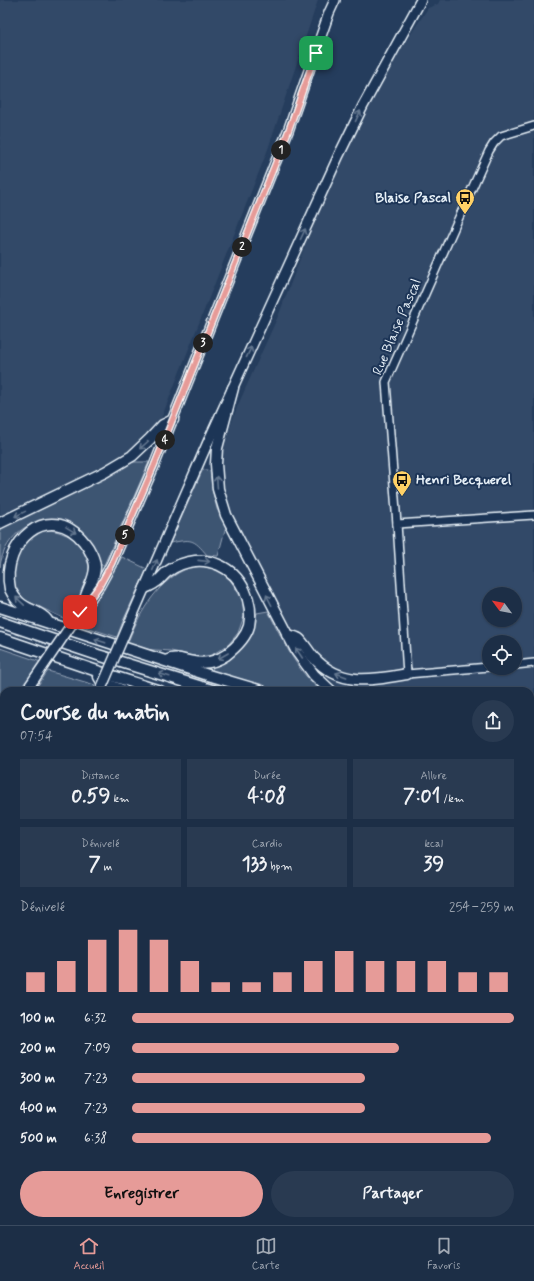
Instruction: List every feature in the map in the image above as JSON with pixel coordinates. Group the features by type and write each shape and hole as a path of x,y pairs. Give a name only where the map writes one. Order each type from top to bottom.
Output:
{"highway":[{"path":"233,388 217,448 216,464 218,489 226,515 287,635 297,652 314,675 327,687"},
{"path":"0,523 105,472 132,456 163,425 173,420"},
{"path":"50,625 43,616 18,602 10,588 5,573 6,557 14,542 28,530 45,524 63,526 79,535 89,548 95,566 94,579 82,610"},
{"path":"145,588 156,582 168,571 183,563 197,560 210,562 225,568 239,580 248,596 250,612 248,628 239,643 226,655 212,662 196,663 173,658 164,661"},
{"path":"0,607 50,625 208,676 248,687"},
{"path":"0,622 98,655 201,687"},
{"path":"287,635 300,639 314,658 324,668 346,677 369,680 407,674"},
{"path":"0,638 147,687"},
{"path":"94,670 102,682 114,687"}],"main road":[{"path":"29,687 100,585 112,563 173,420 288,132 329,13 335,0"},
{"path":"101,687 208,442 362,106 421,0"},
{"path":"396,45 418,17 428,0"}],"street":[{"name":"Rue Blaise Pascal","path":"407,674 398,524 386,382 489,151 501,136 534,126"},
{"path":"398,524 534,515"},
{"path":"522,664 534,663"},
{"path":"407,674 482,668"}],"shaded area":[{"path":"0,0 318,0 268,149 159,424 128,453 0,517"},
{"path":"440,0 534,0 534,687 338,687 319,670 299,647 230,513 223,488 221,464 225,440 238,405 279,314 313,225 368,106 392,63 428,8 438,4"},
{"path":"131,462 149,462 104,565 99,565 90,543 79,530 57,521 46,520 34,523 15,535 3,555 0,567 0,529"},
{"path":"203,469 210,471 212,489 217,509 226,526 218,556 207,555 198,545 191,541 170,543"},
{"path":"46,529 74,538 83,550 89,566 88,584 85,597 65,619 21,598 13,586 13,557 32,535"},
{"path":"122,557 147,569 117,637 79,625"},
{"path":"202,566 220,571 231,581 242,599 244,616 238,633 228,645 210,656 193,656 171,651 141,649 127,645 142,612 156,592 165,583 184,570"},
{"path":"268,611 290,654 317,687 266,687 212,672 213,666 231,656 242,646 250,632 257,613"},
{"path":"0,648 41,662 24,687 0,687"},
{"path":"48,671 95,685 94,687 37,687"}],"place":[{"name":"Blaise Pascal","path":"465,215"},
{"name":"Henri Becquerel","path":"402,497"}],"route":[{"path":"80,612 100,585 112,563 154,466 288,132 316,53"}]}
